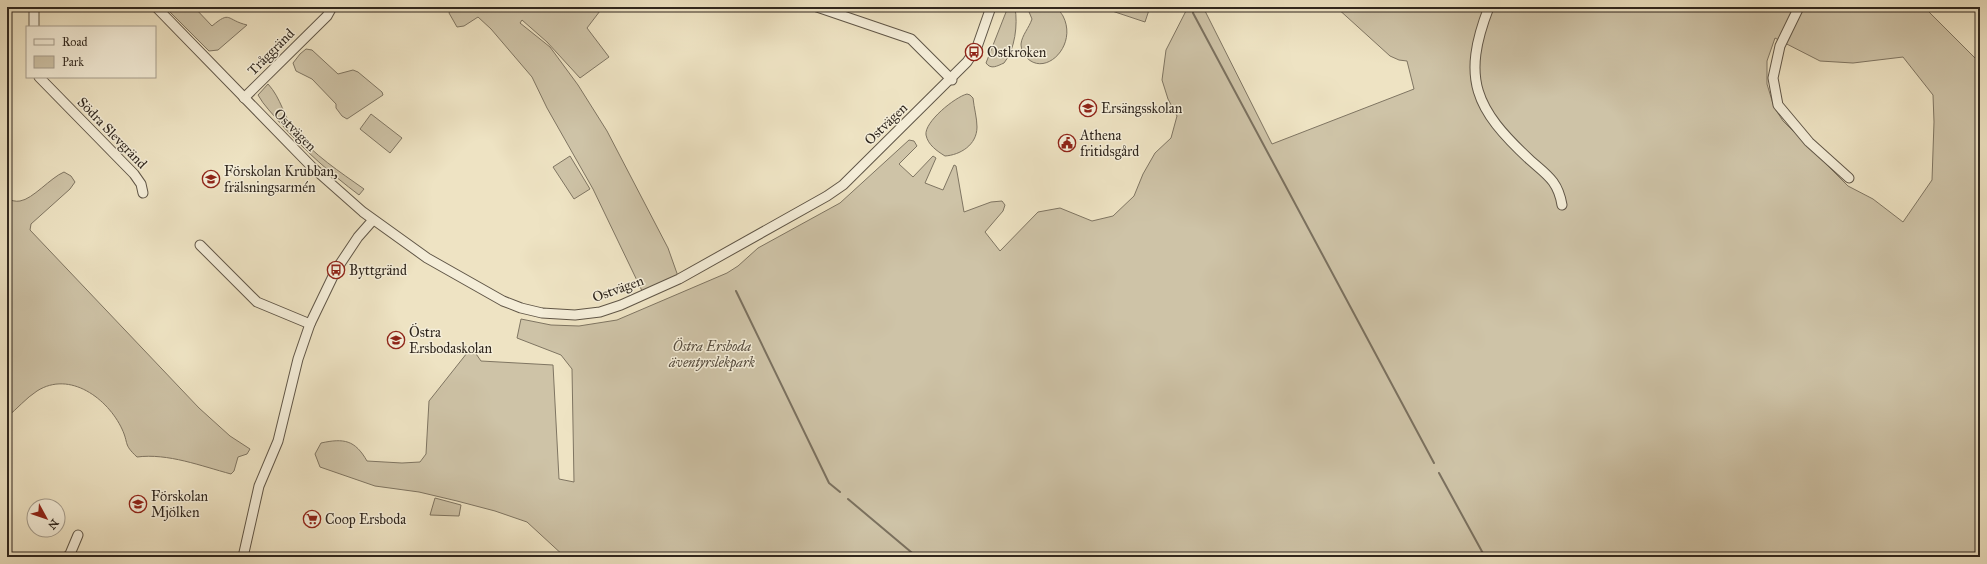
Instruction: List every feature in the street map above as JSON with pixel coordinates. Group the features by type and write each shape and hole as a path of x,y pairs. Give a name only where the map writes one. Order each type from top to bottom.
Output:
{"street":[{"path":"34,7 34,26"},
{"name":"Ostvägen","path":"156,7 311,166 373,220 427,258 503,301 542,313 575,315 600,312 621,306 679,279 827,196 843,185 952,80 974,52 991,7"},
{"name":"Tråggränd","path":"244,98 328,16 332,7"},
{"path":"816,7 912,39 952,80"},
{"path":"1489,7 1483,23 1476,53 1475,70 1481,102 1499,129 1552,180 1559,191 1562,205"},
{"path":"1799,7 1780,46 1773,78 1778,106 1809,142 1849,178"},
{"name":"Södra Slevgränd","path":"40,78 134,174 141,184 144,193"},
{"path":"242,557 259,486 278,441 298,359 310,324 336,270 358,237 373,220"},
{"path":"200,245 257,302 310,324"},
{"path":"67,557 70,554 78,536"}],"green space":[{"path":"1052,6 1057,8 1063,16 1067,27 1063,47 1058,55 1051,61 1043,64 1035,63 1027,58 1021,46 1024,35 1032,19 1027,7"},
{"path":"165,7 194,7 212,26 226,17 247,25 218,50 209,51"},
{"path":"451,7 603,7 587,28 609,57 580,78 547,42 522,20 520,23 550,47 578,85 607,131 668,248 679,279 644,295 593,189 547,108 532,77 491,29 478,17 464,26 457,27 449,13"},
{"path":"1008,7 1015,8 1015,37 1008,58 1004,63 992,67 986,63"},
{"path":"1100,7 1150,7 1145,22"},
{"name":"Östra Ersboda äventyrslekpark","path":"1188,7 1203,7 1272,144 1414,89 1407,61 1399,60 1390,56 1336,7 1924,7 1980,63 1980,557 565,557 527,522 495,511 419,492 375,486 320,467 315,454 321,443 329,441 348,442 363,454 367,461 402,463 420,462 426,454 429,401 467,353 474,351 481,361 553,365 559,479 574,482 572,369 561,355 517,338 521,319 551,325 579,326 617,320 727,273 738,266 758,248 840,203 909,140 914,141 917,146 899,164 913,177 933,156 936,158 925,183 943,190 954,165 956,166 964,212 991,202 1002,201 1005,205 1003,211 985,232 1000,251 1038,212 1060,208 1092,221 1113,216 1134,196 1143,174 1155,153 1171,138 1177,116 1168,99 1162,80 1166,50","holes":["1775,38 1820,61 1853,63 1903,57 1933,95 1934,122 1932,180 1903,222 1873,199 1848,186 1783,121 1774,107 1767,84 1767,61"]},
{"path":"306,49 312,50 338,74 353,70 358,72 382,92 383,95 347,119 342,116 336,108 336,104 312,79 296,71 293,63"},
{"path":"268,84 276,95 295,132 319,156 364,189 359,195 309,153 266,106 258,95"},
{"path":"967,94 973,98 977,124 974,139 967,148 962,151 945,156 931,145 927,139 927,130 935,117 941,111 955,100"},
{"path":"371,114 402,138 390,153 360,129"},
{"path":"570,156 590,189 574,199 553,167"},
{"path":"64,172 71,176 75,182 70,189 31,224 30,230 199,408 230,436 250,449 247,454 238,457 234,471 231,474 196,464 161,457 137,457 128,446 116,418 107,407 98,398 75,386 62,384 50,385 37,391 7,417 7,353 10,350 11,339 7,332 7,199 20,201 25,199 36,193"},
{"path":"435,498 461,505 459,516 430,515"}],"waterway":[{"path":"1193,7 1193,13 1434,463"},
{"path":"736,291 829,483 840,492"},
{"path":"1439,473 1485,557"},
{"path":"848,499 917,557"}],"place":[{"name":"Ostkroken","path":"974,52"},
{"name":"Ersängsskolan","path":"1088,108"},
{"name":"Athena fritidsgård","path":"1067,143"},
{"name":"Förskolan Krubban, frälsningsarmén","path":"211,179"},
{"name":"Byttgränd","path":"336,270"},
{"name":"Östra Ersbodaskolan","path":"396,340"},
{"name":"Förskolan Mjölken","path":"138,504"},
{"name":"Coop Ersboda","path":"312,519"}]}
